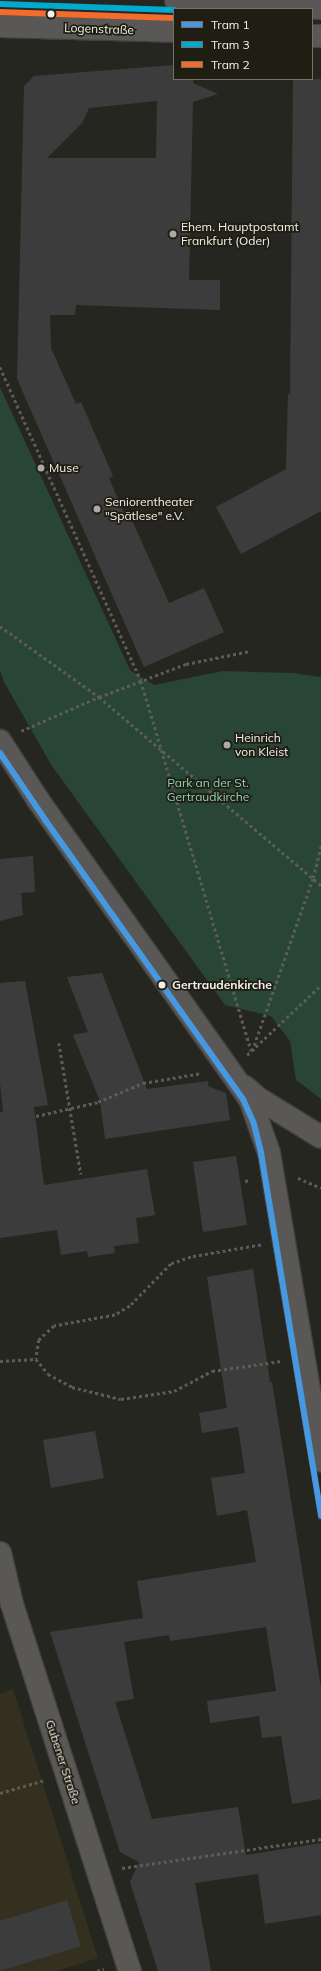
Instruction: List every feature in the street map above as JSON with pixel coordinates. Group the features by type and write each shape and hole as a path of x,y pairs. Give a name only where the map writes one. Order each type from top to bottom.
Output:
{"street":[{"path":"176,0 321,8"},
{"name":"Logenstraße","path":"0,26 173,32"},
{"path":"7,737 38,800 250,1099 269,1153 321,1462"},
{"path":"235,1077 256,1098 321,1137"},
{"name":"Gubener Straße","path":"0,1553 12,1604 130,1971"}],"path":[{"path":"0,367 141,680 251,1051"},
{"path":"0,626 98,697 321,885"},
{"path":"7,737 98,697 186,664 250,651"},
{"path":"251,1051 313,878 321,846"},
{"path":"251,1051 321,985"},
{"path":"59,1043 81,1174"},
{"path":"36,1116 98,1102 143,1083 213,1071 235,1077"},
{"path":"248,1247 191,1257 171,1264 130,1306 115,1315 54,1326 39,1340 36,1359 48,1374 72,1387 121,1399 174,1391 212,1371 267,1363"},
{"path":"0,1361 36,1359"},
{"path":"0,1793 66,1773"},
{"path":"98,1872 321,1839"}],"shaded area":[{"path":"13,1689 98,1958 57,1971 0,1971 0,1694"}],"green space":[{"name":"Park an der St. Gertraudkirche","path":"0,387 130,670 154,685 223,671 292,673 321,677 321,1099 296,1080 290,1041 271,1016 225,1005 52,766 4,682 0,671"}],"building":[{"path":"173,65 173,80 194,80 193,83 218,94 193,102 189,280 220,280 220,310 76,305 75,315 50,315 51,348 76,404 81,402 113,476 109,478 127,520 131,518 169,603 204,588 224,632 144,667 17,379 24,86 34,76","holes":["157,101 156,158 47,158 82,123 89,108"]},
{"path":"321,79 321,511 241,554 216,507 286,469 288,394 290,394 293,80"},
{"path":"33,856 35,892 21,893 23,915 0,921 0,859"},
{"path":"102,973 147,1089 208,1081 208,1086 226,1093 230,1120 105,1139 100,1101 73,1035 88,1032 67,977"},
{"path":"25,981 48,1105 34,1107 44,1185 147,1169 155,1215 136,1218 139,1243 114,1246 115,1253 88,1257 87,1251 61,1255 57,1230 0,1238 0,1112 3,1112 0,1083 0,983"},
{"path":"236,1156 247,1225 203,1232 193,1162"},
{"path":"253,1269 270,1382 272,1382 321,1688 321,1799 292,1804 281,1736 262,1738 259,1716 210,1723 207,1701 276,1691 266,1627 170,1641 169,1635 124,1642 134,1699 115,1702 152,1819 238,1807 246,1855 321,1843 321,1915 265,1924 258,1874 195,1883 211,1971 158,1971 130,1882 139,1862 120,1852 50,1632 143,1618 137,1581 256,1562 247,1510 217,1516 211,1478 245,1473 238,1427 202,1433 199,1413 227,1408 207,1277"},
{"path":"95,1431 104,1478 51,1488 43,1440"},
{"path":"67,1900 81,1946 0,1971 0,1921"}],"tram line":[{"name":"3","path":"0,4 173,10"},
{"name":"2","path":"0,12 173,18"},
{"name":"1","path":"0,753 46,821 243,1099 254,1124 261,1153 321,1516"}],"place":[{"name":"Ehem. Hauptpostamt Frankfurt (Oder)","path":"173,234"},
{"name":"Muse","path":"41,468"},
{"name":"Seniorentheater \"Spätlese\" e.V.","path":"97,509"},
{"name":"Heinrich von Kleist","path":"227,745"},
{"name":"Gertraudenkirche","path":"162,985"}]}
